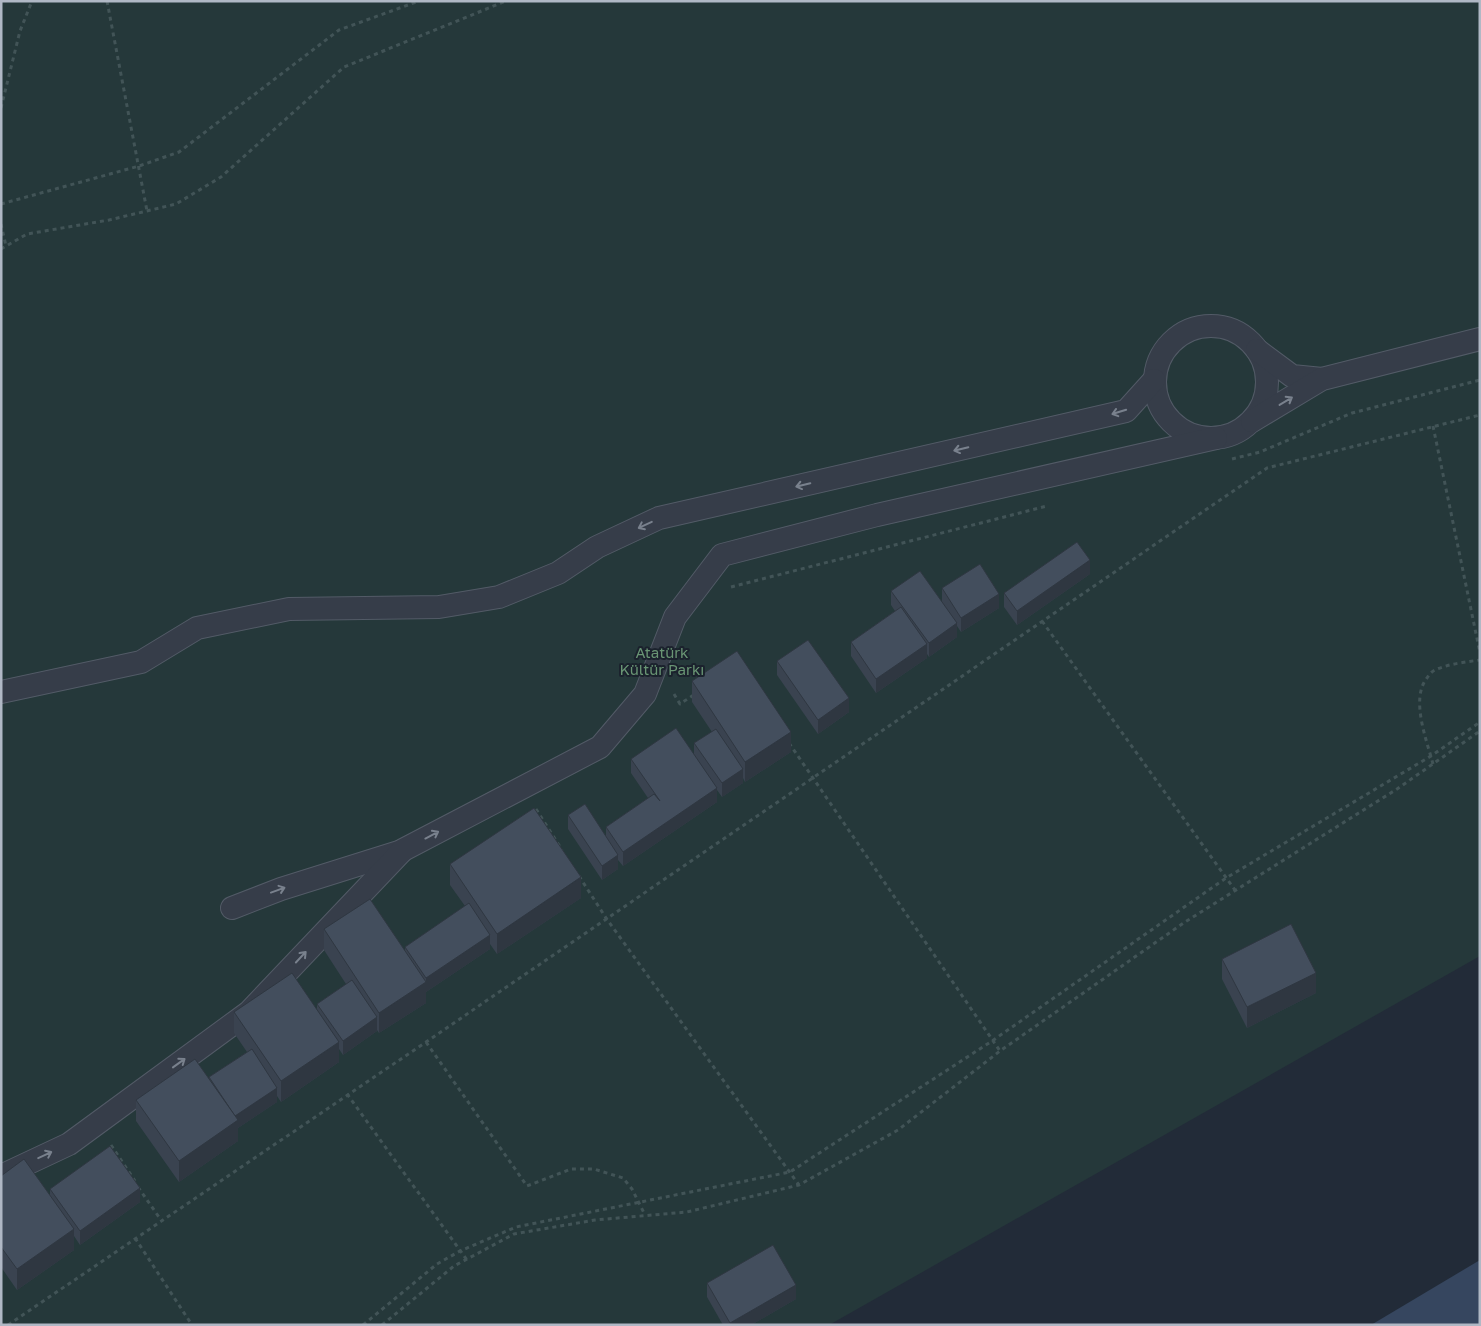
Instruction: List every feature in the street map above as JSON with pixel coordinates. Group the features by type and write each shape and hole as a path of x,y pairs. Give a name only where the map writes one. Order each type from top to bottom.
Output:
{"street":[{"path":"1216,438 1196,437 1178,428 1165,415 1156,397 1154,380 1158,363 1166,348 1179,336 1195,329 1212,327 1229,330 1244,338 1292,376 1322,379"},
{"path":"232,908 282,889 404,850 600,747 645,694 676,617 722,555 877,515 1235,433 1322,379 1480,339"},
{"path":"1250,422 1262,406 1267,387 1265,368 1257,350"},
{"path":"1,692 141,662 196,628 289,609 439,607 499,597 558,573 597,547 659,518 1126,411 1154,380"},
{"path":"1,1176 69,1144 249,1012 404,850"}],"path":[{"path":"1,108 20,31 32,1"},
{"path":"107,1 147,211"},
{"path":"1,204 138,166 179,152 339,30 419,1"},
{"path":"1,249 27,234 108,220 176,204 221,177 344,67 506,1"},
{"path":"1,224 6,246"},
{"path":"8,1325 1267,468 1480,415"},
{"path":"1433,426 1480,654"},
{"path":"1042,621 1235,890"},
{"path":"1433,764 1422,723 1419,702 1423,682 1433,671 1452,665 1480,660"},
{"path":"669,688 680,704 697,693"},
{"path":"363,1325 437,1264 460,1251 516,1227 790,1172 992,1041 1226,878 1431,756 1480,722"},
{"path":"382,1325 454,1266 514,1234 595,1220 686,1212 800,1185 898,1130 1000,1051 1185,922 1397,789 1480,731"},
{"path":"786,738 1000,1051"},
{"path":"534,806 564,854"},
{"path":"575,870 606,918 800,1185"},
{"path":"426,1042 527,1186 571,1169 594,1169 623,1178 632,1189 646,1215"},
{"path":"347,1094 467,1260"},
{"path":"96,1124 161,1220"},
{"path":"135,1238 192,1325"}],"green space":[{"name":"Atatürk Kültür Parkı","path":"1,1 1480,1 1480,956 829,1325 1,1325"}],"water":[{"path":"1480,1260 1480,1325 1371,1325"}],"building":[{"path":"1077,542 1090,560 1017,611 1004,593"},
{"path":"980,564 999,594 961,618 942,588"},
{"path":"920,571 957,623 929,643 891,591"},
{"path":"901,607 927,644 876,679 851,642"},
{"path":"808,640 849,698 818,720 777,661"},
{"path":"737,651 791,732 745,762 692,681"},
{"path":"676,728 717,788 623,852 606,827 654,794 660,801 631,759"},
{"path":"716,729 743,769 722,783 694,743"},
{"path":"585,804 618,855 602,866 568,815"},
{"path":"534,808 581,877 497,934 450,864"},
{"path":"370,899 426,982 379,1013 324,929"},
{"path":"469,903 490,935 426,978 405,947"},
{"path":"1291,924 1316,973 1247,1007 1222,959"},
{"path":"292,973 339,1042 281,1081 234,1012"},
{"path":"352,980 377,1017 343,1041 317,1004"},
{"path":"252,1049 277,1088 235,1116 209,1077"},
{"path":"195,1059 238,1120 179,1161 136,1100"},
{"path":"110,1146 140,1188 80,1231 50,1189"},
{"path":"24,1159 74,1229 17,1269 1,1247 1,1176"},
{"path":"773,1245 796,1285 730,1323 707,1283"}]}
